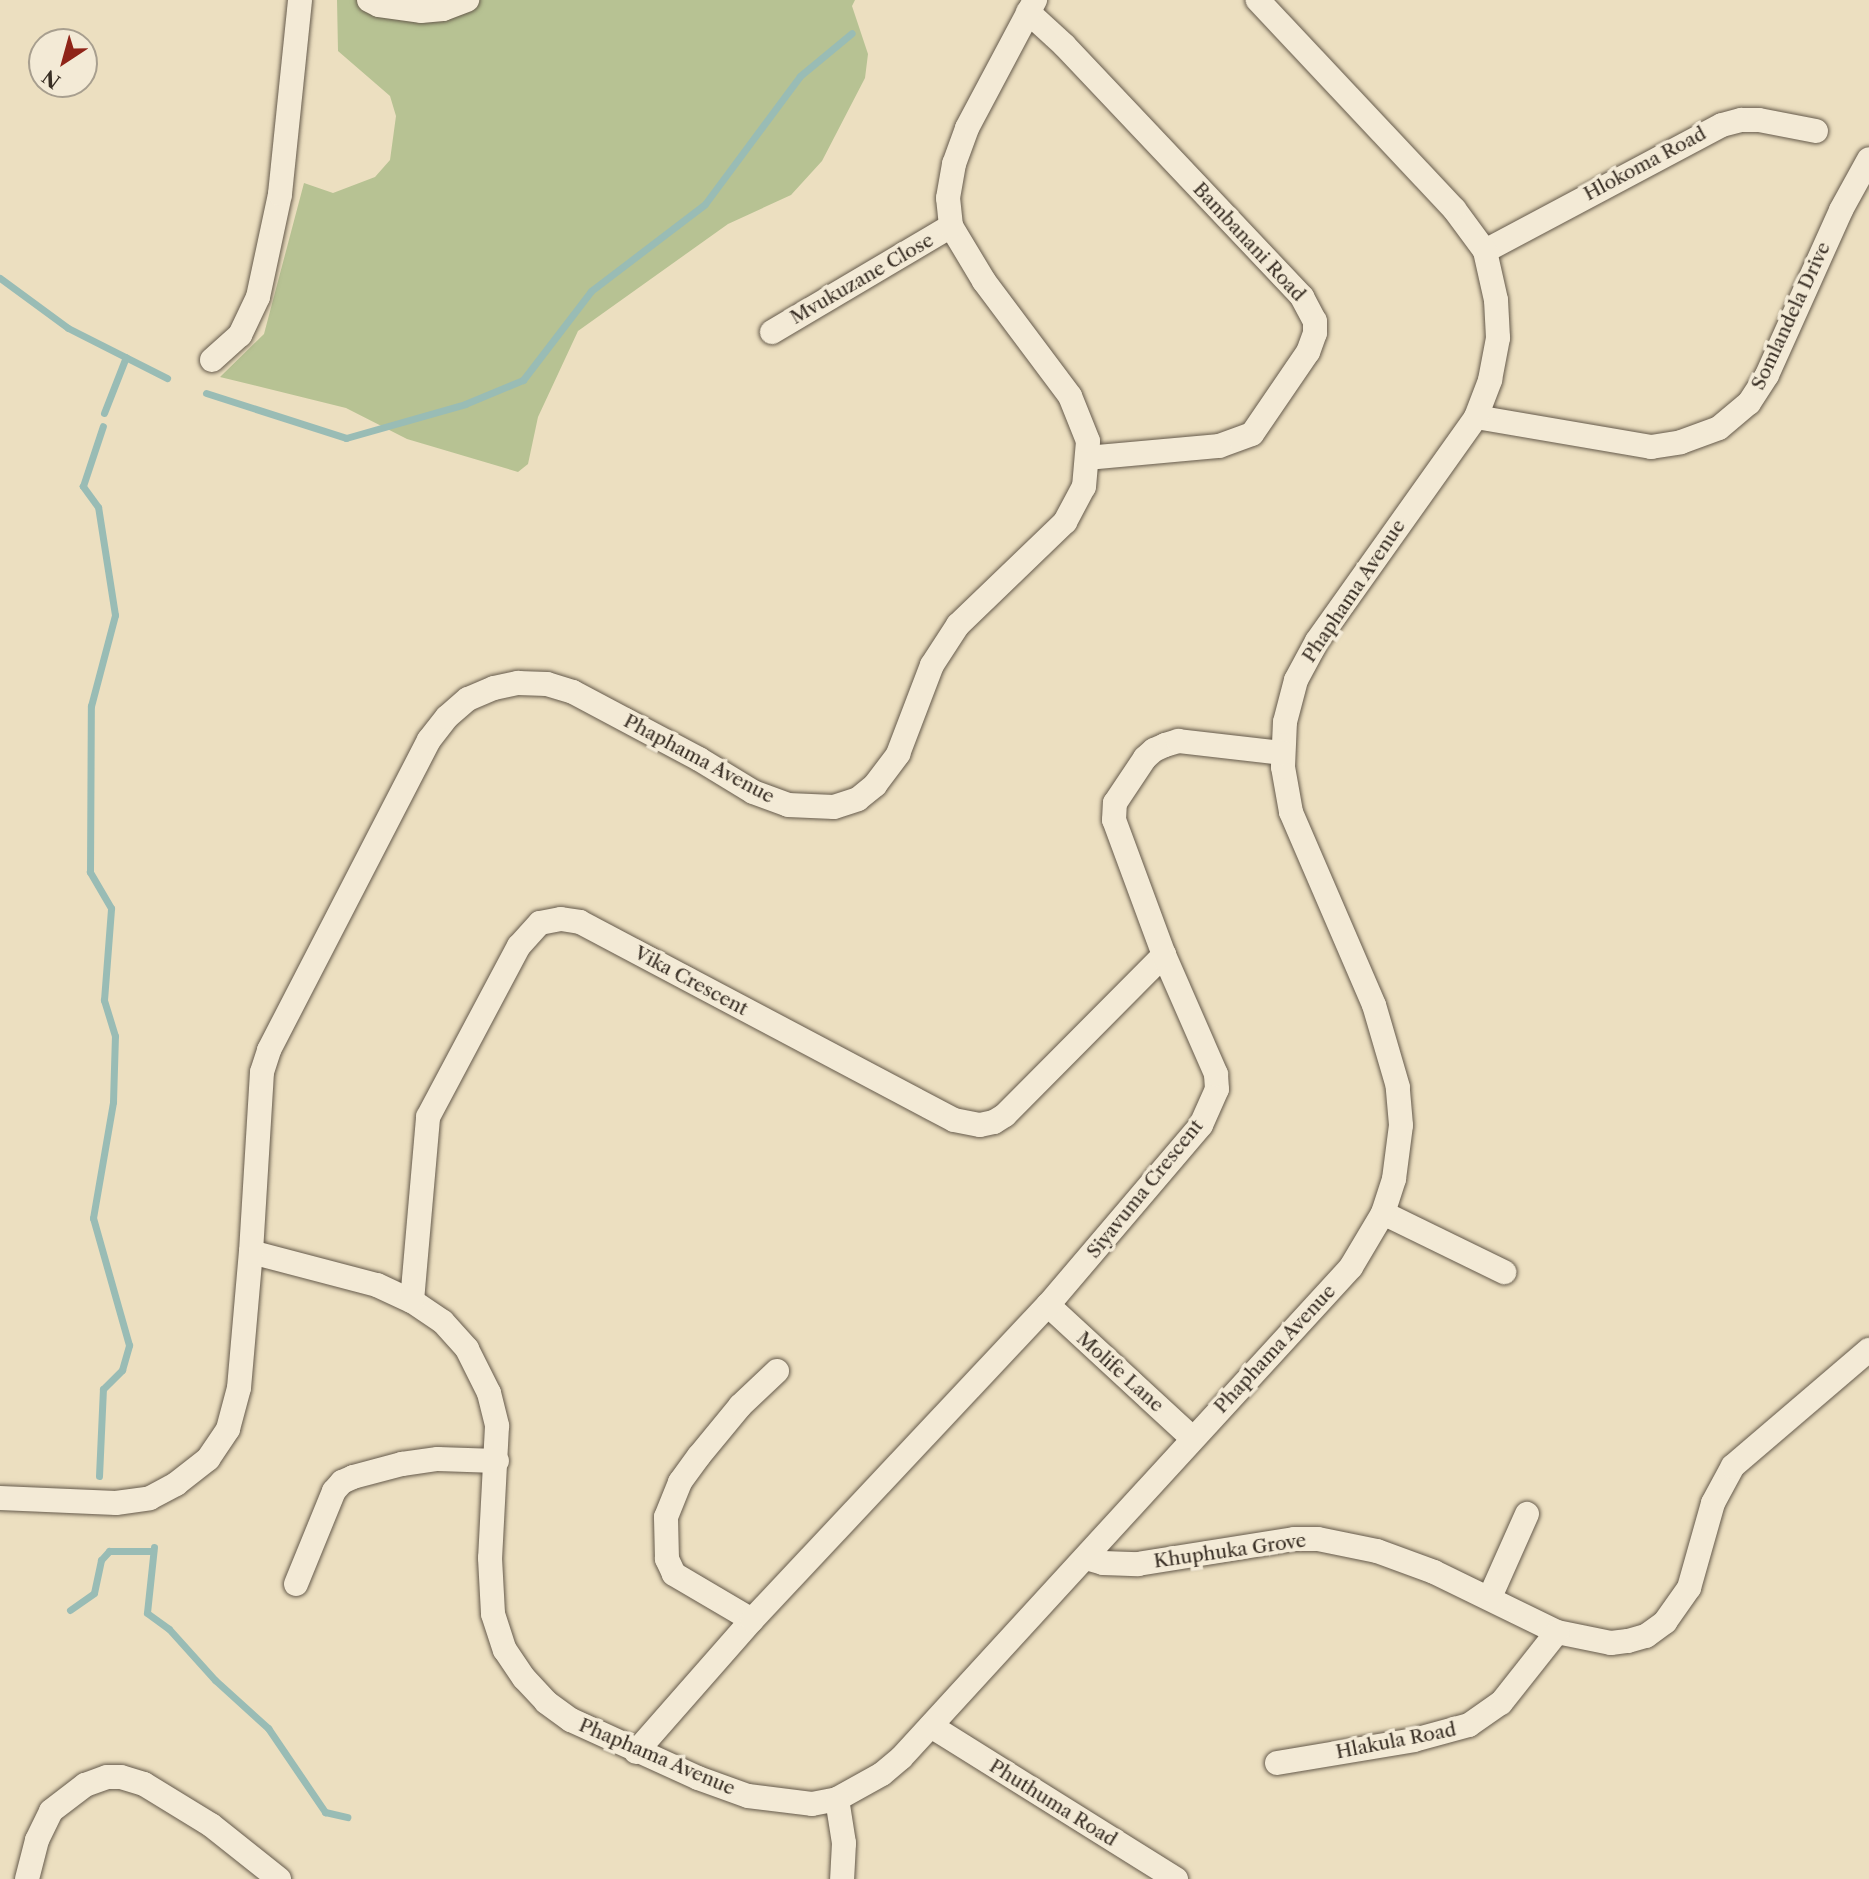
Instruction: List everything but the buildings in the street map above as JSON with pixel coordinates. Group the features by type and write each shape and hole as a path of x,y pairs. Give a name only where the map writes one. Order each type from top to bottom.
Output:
{"street":[{"path":"212,360 240,335 258,297 280,194 300,0"},
{"path":"369,0 379,5 421,11 443,9 467,0"},
{"name":"Phaphama Avenue","path":"251,1252 377,1285 412,1301 443,1322 467,1349 489,1393 497,1426 490,1558 493,1614 505,1650 524,1678 546,1702 571,1720 636,1752 748,1796 812,1804 837,1800 882,1774 931,1726 1351,1267 1382,1213 1399,1155 1401,1125 1398,1087 1374,1005 1295,823 1285,790 1282,753 1289,701 1306,660 1476,417 1490,380 1498,338 1496,300 1485,251 1454,208 1258,0"},
{"name":"Phaphama Avenue","path":"0,1498 116,1503 150,1498 176,1485 208,1459 228,1429 239,1388 262,1072 269,1050 429,740 447,717 468,699 494,688 518,682 547,684 573,692 699,759 753,792 788,805 834,807 858,799 875,785 898,754 933,665 958,625 1066,522 1084,487 1088,441 1070,396 984,281 951,226 948,187 967,128 1031,6"},
{"name":"Bambanani Road","path":"1031,6 1302,297 1315,321 1315,333 1308,352 1252,434 1219,446 1088,458"},
{"name":"Hlokoma Road","path":"1485,251 1629,171 1722,125 1759,120 1816,131"},
{"name":"Somlandela Drive","path":"1476,417 1651,447 1681,442 1719,428 1749,403 1767,375 1841,211 1869,159"},
{"name":"Mvukuzane Close","path":"772,332 951,226"},
{"name":"Siyavuma Crescent","path":"636,1752 752,1620 1048,1305 1189,1142 1210,1107 1217,1089 1216,1074 1164,955 1114,820 1115,803 1154,750 1178,741 1282,753"},
{"name":"Vika Crescent","path":"412,1301 428,1117 519,946 540,923 561,919 580,922 954,1120 980,1125 995,1122 1005,1115 1164,955"},
{"path":"1382,1213 1504,1272"},
{"name":"Molife Lane","path":"1048,1305 1192,1438"},
{"name":"Khuphuka Grove","path":"1086,1558 1103,1563 1138,1564 1294,1539 1318,1539 1377,1551 1490,1597 1557,1632 1611,1643 1646,1636 1665,1622 1689,1588 1713,1503 1733,1466 1869,1350"},
{"path":"752,1620 674,1574 667,1559 666,1517 680,1482 699,1456 740,1406 776,1371"},
{"path":"296,1584 334,1491 342,1482 402,1464 438,1459 497,1461"},
{"path":"1490,1597 1527,1514"},
{"name":"Hlakula Road","path":"1277,1762 1414,1740 1469,1725 1501,1703 1557,1632"},
{"name":"Phuthuma Road","path":"931,1726 1176,1879"},
{"path":"27,1879 37,1840 51,1811 85,1785 107,1777 121,1777 144,1784 211,1825 279,1879"},
{"path":"837,1800 844,1843 842,1879"}],"green space":[{"path":"337,0 855,0 852,6 868,54 865,78 822,161 791,195 728,224 578,331 538,417 528,464 518,472 407,439 346,408 220,377 264,334 304,183 333,193 375,177 390,160 396,116 390,96 338,51"}],"waterway":[{"path":"206,393 346,438 465,404 523,380 591,291 705,204 800,76 852,33"},
{"path":"0,278 68,328 167,378"},
{"path":"104,413 126,357"},
{"path":"99,1476 103,1389 122,1370 129,1345 93,1218 113,1102 115,1036 104,1000 111,908 90,872 91,706 115,615 98,507 83,486 103,426"},
{"path":"154,1547 147,1613 169,1629 215,1680 268,1728 325,1812 347,1817"},
{"path":"70,1610 94,1593 101,1560 109,1551 153,1551"}]}
